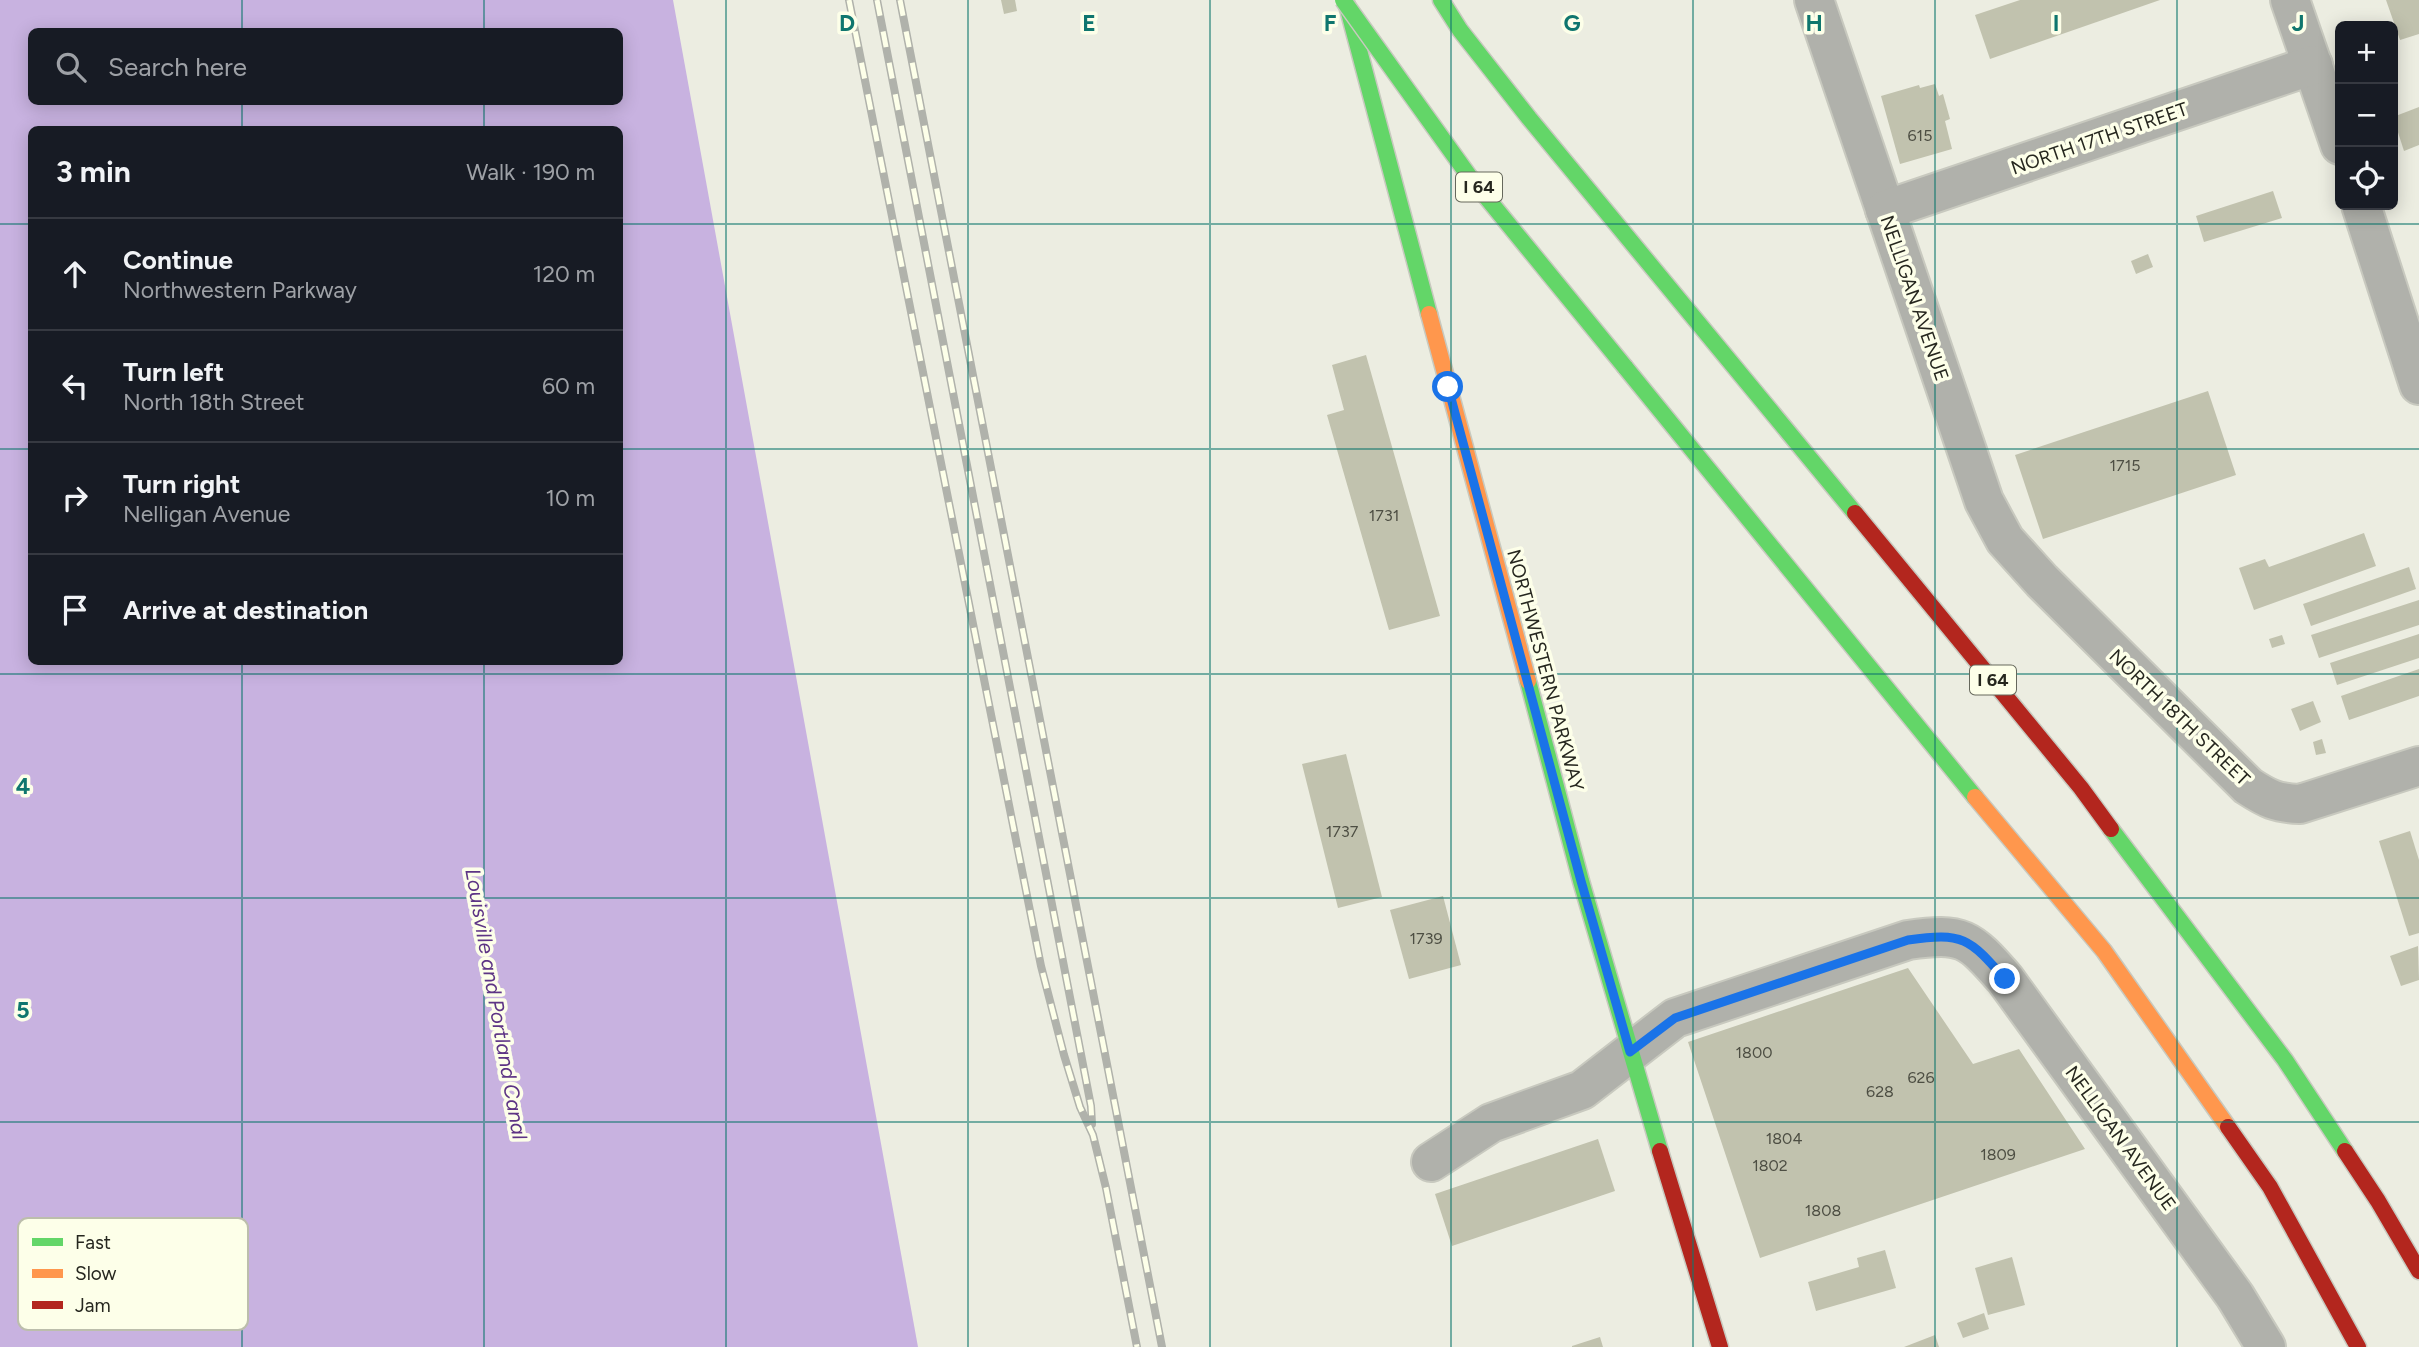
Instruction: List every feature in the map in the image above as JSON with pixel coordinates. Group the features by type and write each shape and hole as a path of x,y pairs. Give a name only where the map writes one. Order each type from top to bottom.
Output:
{"main road":[{"name":"I 64","path":"1344,0 1469,176 1902,710 2104,951 2270,1187 2358,1347"},
{"name":"NORTHWESTERN PARKWAY","path":"1344,0 1630,1052 1720,1347"},
{"name":"I 64","path":"1441,0 1460,30 1529,118 1682,300 2081,788 2285,1060 2378,1201 2419,1271"}],"street":[{"name":"NELLIGAN AVENUE","path":"1814,0 1984,501 2005,540 2042,581"},
{"path":"2290,0 2335,130"},
{"name":"NORTH 17TH STREET","path":"1885,211 2313,65"},
{"path":"2363,210 2413,342 2419,385"},
{"name":"NORTH 18TH STREET","path":"2042,581 2248,786 2268,799 2300,804 2419,766"},
{"name":"NELLIGAN AVENUE","path":"1630,1052 1675,1018 1908,940 1940,935 1963,940 1982,952 2005,979 2235,1296 2266,1347"},
{"path":"1431,1161 1491,1123 1582,1090 1630,1052"}],"water":[{"name":"Louisville and Portland Canal","path":"0,0 673,0 918,1347 0,1347"}],"building":[{"path":"1001,0 1015,0 1017,11 1004,14"},
{"path":"2020,0 2160,0 1990,59 1975,15"},
{"path":"2386,0 2419,0 2419,34 2400,40 2398,21 2393,21"},
{"path":"1935,84 1939,96 1943,94 1950,119 1945,121 1952,149 1900,164 1881,96 1919,85 1920,88"},
{"path":"2419,107 2419,145 2404,151 2398,132 2398,115"},
{"path":"2273,191 2282,218 2204,242 2196,216"},
{"path":"2148,254 2153,267 2136,274 2131,261"},
{"path":"1366,355 1440,616 1389,630 1327,415 1344,410 1332,365"},
{"path":"2208,391 2236,475 2043,539 2015,455"},
{"path":"2364,533 2376,566 2254,610 2239,568 2265,559 2269,567"},
{"path":"2409,567 2416,589 2311,626 2303,604"},
{"path":"2419,600 2419,625 2319,658 2311,635"},
{"path":"2419,634 2419,658 2337,685 2330,663"},
{"path":"2282,635 2285,644 2272,648 2269,639"},
{"path":"2419,669 2419,696 2349,720 2341,696"},
{"path":"2313,701 2321,722 2300,731 2291,709"},
{"path":"2322,739 2326,753 2316,755 2313,742"},
{"path":"1346,754 1382,897 1338,908 1302,764"},
{"path":"2410,831 2419,860 2419,933 2409,936 2379,841"},
{"path":"1443,896 1461,965 1409,979 1390,910"},
{"path":"2418,946 2419,980 2401,986 2390,956"},
{"path":"1908,968 1973,1064 2019,1049 2085,1149 1760,1258 1688,1042"},
{"path":"1598,1139 1615,1191 1452,1246 1435,1194"},
{"path":"1885,1250 1896,1288 1816,1311 1808,1282 1859,1267 1857,1258"},
{"path":"2012,1257 2025,1305 1988,1315 1975,1268"},
{"path":"1984,1313 1989,1329 1963,1338 1957,1323"},
{"path":"1935,1335 1939,1347 1904,1347"},
{"path":"1600,1337 1603,1347 1572,1347 1572,1346"}],"railway":[{"path":"849,0 1041,966 1064,1055 1080,1107 1093,1135 1137,1347"},
{"path":"877,0 1091,1106 1092,1124"},
{"path":"900,0 1162,1347"}],"traffic: fast":[{"path":"1343,0 1469,176 1625,367"},
{"path":"1441,0 1460,30 1529,118 1855,513"},
{"path":"1347,5 1429,314"},
{"path":"1625,367 1975,797"},
{"path":"1528,681 1581,881 1660,1151"},
{"path":"2111,829 2285,1060 2345,1151"}],"traffic: slow":[{"path":"1429,314 1528,681"},
{"path":"1975,797 2104,951 2228,1127"}],"traffic: jam":[{"path":"1855,513 2081,788 2111,829"},
{"path":"2228,1127 2270,1187 2358,1347"},
{"path":"1660,1151 1720,1347"},
{"path":"2345,1151 2419,1271"}],"route":[{"path":"1448,387 1581,881 1630,1052 1675,1018 1908,940 1940,935 1963,940 1982,952 2005,979"}]}
